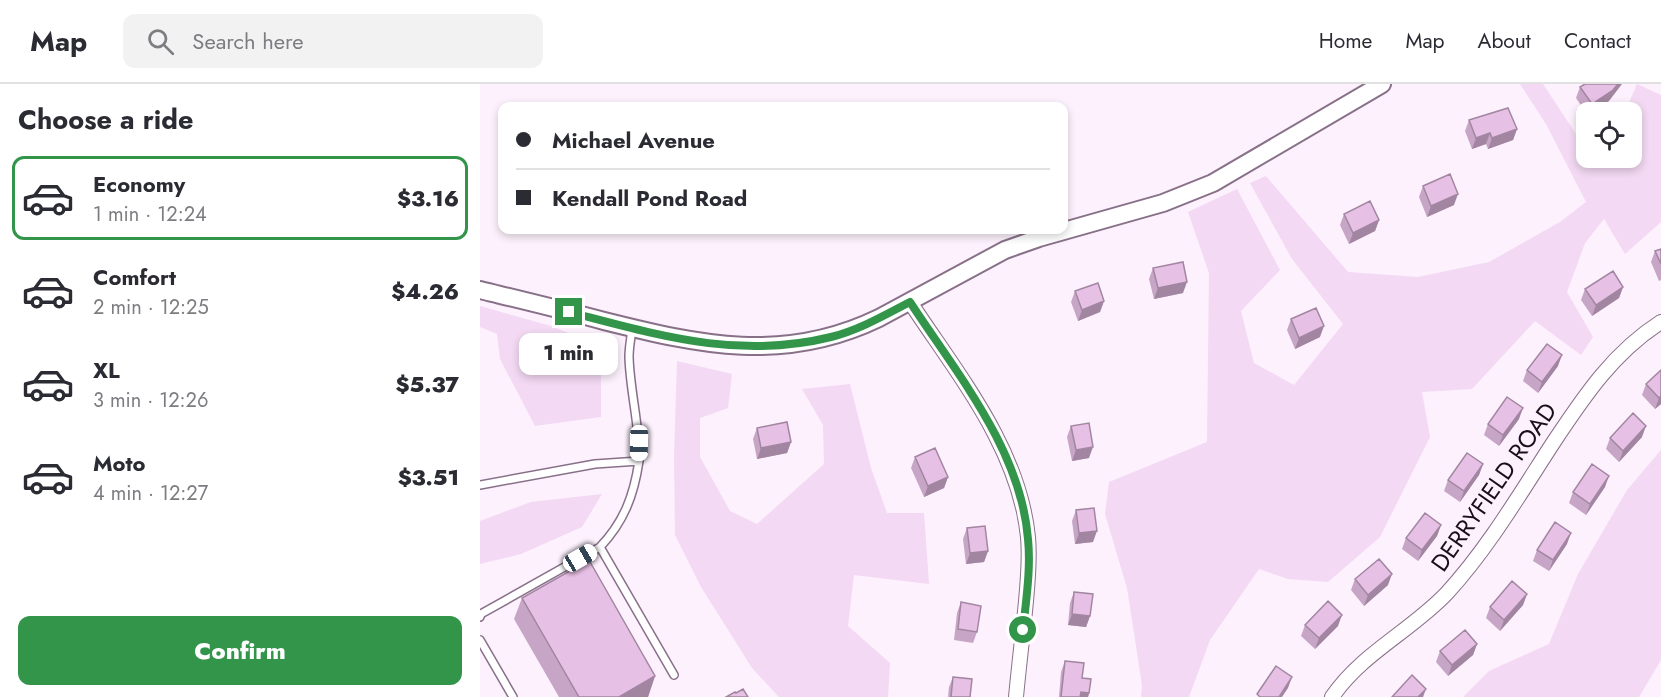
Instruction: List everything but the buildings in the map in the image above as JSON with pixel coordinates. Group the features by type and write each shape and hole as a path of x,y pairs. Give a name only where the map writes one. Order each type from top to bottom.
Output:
{"street":[{"path":"1068,229 1163,203 1213,183 1382,84"},
{"path":"480,290 712,345 772,346 832,337 858,328 1005,250 1054,234"},
{"path":"910,302 998,439 1014,473 1028,538 1029,570 1016,697"},
{"name":"DERRYFIELD ROAD","path":"1332,697 1360,664 1430,609 1456,582 1492,536 1582,399 1603,372 1630,345 1661,322"}],"lane":[{"path":"480,617 600,547 622,520 636,486 639,461 629,353 633,328"},
{"path":"480,485 595,464 639,461"},
{"path":"600,547 674,675"},
{"path":"480,640 513,697"}],"shaded area":[{"path":"1520,84 1543,84 1576,134 1576,168 1642,168 1642,102 1629,102 1637,84 1661,95 1661,222 1625,254 1604,219 1585,243 1567,292 1593,337 1581,355 1535,321 1472,389 1422,392 1430,437 1380,537 1328,582 1288,579 1259,569 1210,640 1189,697 1141,697 1142,685 1127,588 1105,514 1109,482 1207,442 1209,273 1188,212 1237,189 1280,270 1241,311 1254,363 1294,385 1343,324 1292,259 1250,183 1266,176 1348,272 1418,277 1489,262 1560,222 1586,202 1546,124"},
{"path":"480,306 551,326 601,346 601,417 535,426 500,359 497,334 480,327"},
{"path":"677,361 732,374 728,408 700,418 700,457 730,511 757,524 824,464 823,425 802,389 850,384 871,468 887,513 924,513 929,584 854,575 848,626 890,663 888,697 779,697 752,668 701,587 675,535 674,455"},
{"path":"1661,450 1661,660 1639,697 1463,697 1489,671 1549,644 1578,574 1627,490"},
{"path":"602,494 582,527 521,554 480,564 480,521 531,502"}],"route":[{"path":"569,312 681,339 712,345 741,347 772,346 832,337 858,328 910,302 979,406 1014,473 1028,538 1029,570 1023,630"}]}
